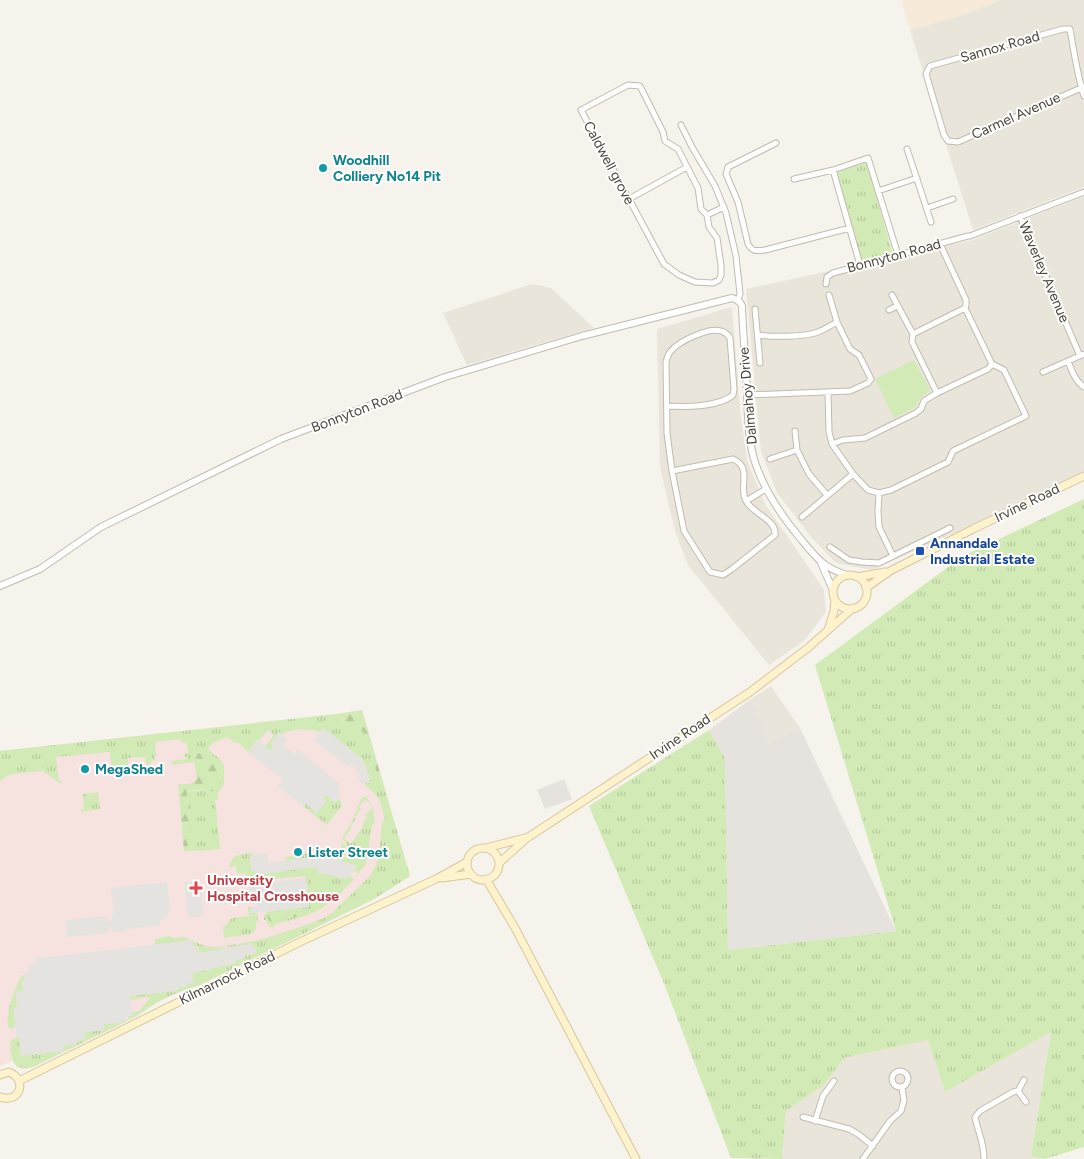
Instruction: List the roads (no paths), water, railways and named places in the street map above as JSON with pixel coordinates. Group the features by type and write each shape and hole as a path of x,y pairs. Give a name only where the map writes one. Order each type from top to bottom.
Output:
{"main road":[{"name":"Irvine Road","path":"890,571 1084,476"},
{"path":"828,630 834,611 834,585 838,580 847,575 857,577 890,571"},
{"path":"866,588 890,571"},
{"path":"835,600 843,607 853,608 865,599 866,588 857,577"},
{"name":"Irvine Road","path":"499,863 527,838 750,692 809,647 853,608"},
{"name":"Irvine Road","path":"486,848 527,838"},
{"path":"481,848 486,848 495,853 499,863 496,874 486,879 478,879 471,874 467,862 471,853 481,848"},
{"name":"Kilmarnock Road","path":"19,1081 302,941 436,879 467,862"},
{"name":"Kilmarnock Road","path":"436,879 471,874"},
{"path":"486,879 515,928 636,1159"},
{"path":"0,1075 9,1072 15,1076 19,1081 20,1089 15,1096 9,1099 0,1097"}],"street":[{"name":"Sannox Road","path":"948,141 944,135 926,74 930,66 1063,29 1070,29 1076,66 1083,88"},
{"name":"Caldwell grove","path":"628,85 640,86 663,132 665,141 678,148 698,188 701,210 707,215 709,227 717,238 722,265 719,280 713,283 695,282 678,276 664,264 629,199 581,110 628,85"},
{"path":"1083,88 1084,96"},
{"name":"Carmel Avenue","path":"948,141 958,142 1083,88"},
{"path":"681,125 692,148 715,186 724,207 736,256 740,294 738,300"},
{"path":"776,143 728,167 726,174 738,202 750,248 754,251 765,250 850,228"},
{"path":"907,148 931,222"},
{"path":"794,180 833,170 868,158 898,255"},
{"name":"Caldwell grove","path":"629,199 687,168"},
{"path":"833,170 860,266"},
{"path":"878,191 917,178"},
{"name":"Bonnyton Road","path":"826,284 827,276 833,273 969,236 1084,192"},
{"path":"927,208 953,199"},
{"path":"707,215 724,207"},
{"name":"Waverley Avenue","path":"1020,216 1082,355"},
{"path":"828,393 829,432 832,444 853,474 868,490 880,493 891,490 948,462 953,451 1026,416 1004,370 992,364 965,308 966,300 940,244"},
{"path":"747,395 850,391 868,383 871,379 859,355 850,349 837,322 829,295"},
{"path":"892,295 913,334 912,342 937,393"},
{"name":"Bonnyton Road","path":"0,586 40,569 72,546 117,519 290,436 444,377 582,336 732,298 738,300"},
{"name":"Dalmahoy Drive","path":"738,300 742,306 749,431 754,459 771,499 792,528 821,562"},
{"path":"889,310 897,306"},
{"path":"913,334 965,308"},
{"path":"755,309 760,363"},
{"path":"758,335 815,333 837,322"},
{"path":"666,406 688,407 710,404 729,399 733,395 730,338 724,332 720,330 692,336 676,346 670,352 666,362 666,406 667,433 672,471 684,531 710,572 723,575 774,535 773,525 755,512 746,501 744,495 744,470 738,462 733,459 672,471"},
{"path":"1043,372 1082,355"},
{"path":"1068,362 1075,379 1084,387"},
{"path":"832,444 842,440 864,438 916,413 924,401 988,369 992,364"},
{"path":"795,431 797,450 809,474 828,495"},
{"path":"770,459 797,450"},
{"path":"802,517 853,474"},
{"path":"746,501 766,489"},
{"path":"880,493 879,527 893,556"},
{"path":"830,547 849,560 879,562 950,528"},
{"path":"821,562 834,572 847,575"},
{"path":"821,562 833,590"},
{"path":"984,1159 983,1142 975,1117 980,1111 1007,1095 1018,1091 1024,1080"},
{"path":"815,1120 823,1096 834,1081"},
{"path":"863,1159 890,1121 901,1111 904,1100 902,1088"},
{"path":"1018,1091 1026,1102"},
{"path":"803,1118 849,1129 873,1146"}],"place":[{"name":"Woodhill Colliery No14 Pit","path":"323,168"},
{"name":"Annandale Industrial Estate","path":"920,551"},
{"name":"MegaShed","path":"85,769"},
{"name":"Lister Street","path":"298,852"},
{"name":"University Hospital Crosshouse","path":"196,888"}]}
